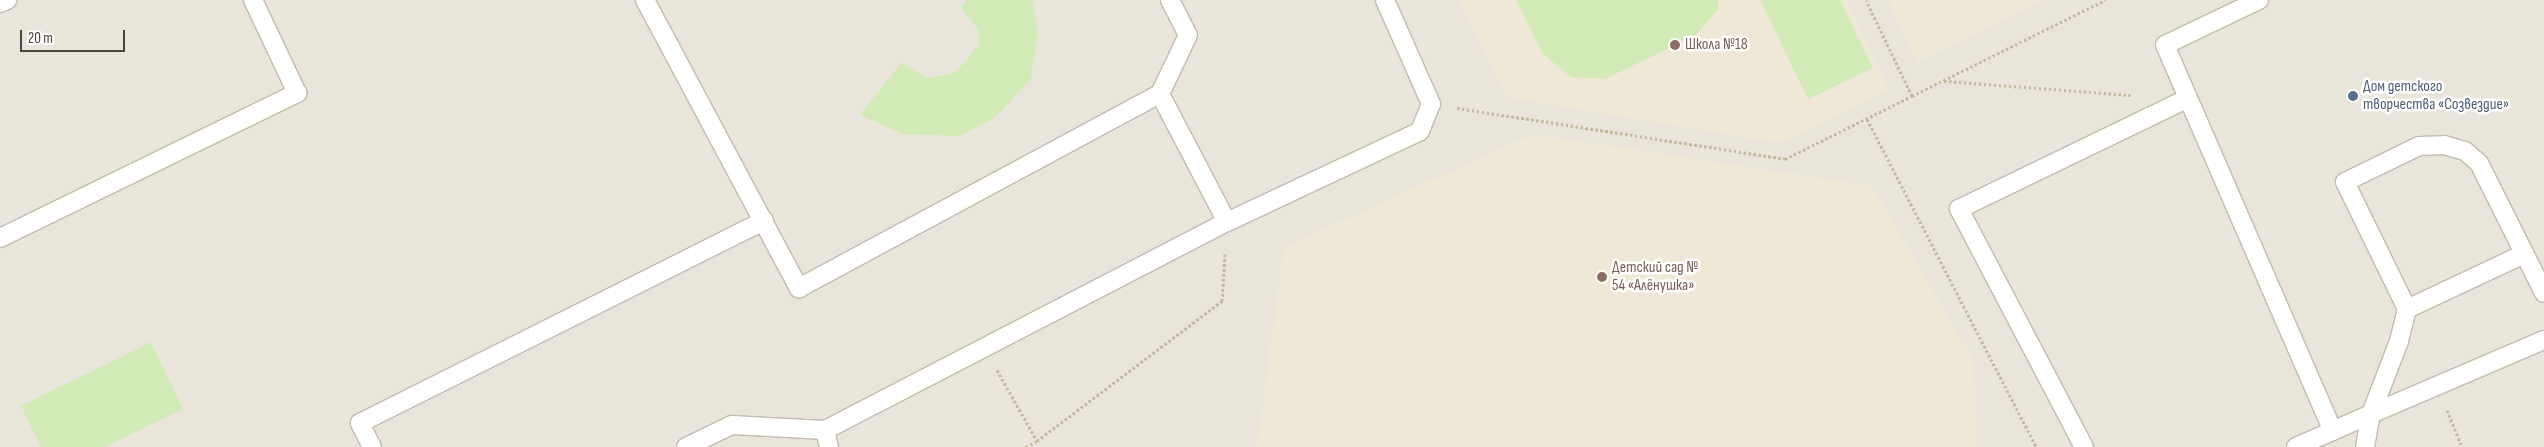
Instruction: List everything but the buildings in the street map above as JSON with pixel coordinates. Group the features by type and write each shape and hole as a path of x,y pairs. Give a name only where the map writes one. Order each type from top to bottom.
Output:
{"lane":[{"path":"0,3 6,0"},
{"path":"0,238 297,93 253,0"},
{"path":"645,0 799,288 1160,94 1188,35 1170,0"},
{"path":"686,447 732,425 824,430 1226,222 1420,131 1431,104 1385,0"},
{"path":"2259,0 2165,45 2333,431"},
{"path":"1160,94 1226,222"},
{"path":"2084,447 1959,209 2188,99"},
{"path":"2365,447 2371,414 2399,341 2407,308 2345,182 2419,146 2444,145 2465,150 2479,163 2544,293"},
{"path":"372,447 360,423 764,221"},
{"path":"2407,308 2524,254"},
{"path":"2296,447 2544,340"},
{"path":"824,430 829,447"}],"path":[{"path":"1866,0 1912,96"},
{"path":"1431,104 1785,159 2105,0"},
{"path":"1944,81 2139,95"},
{"path":"1867,119 2036,447"},
{"path":"1026,447 1037,441 1222,301 1226,222"},
{"path":"985,347 1037,441"},
{"path":"2438,386 2461,444"}],"shaded area":[{"path":"0,0 2544,0 2544,447 0,447"},
{"name":"Школа №18","path":"1459,0 1846,0 1889,90 1779,143 1507,97"},
{"path":"1888,0 2045,0 1917,62"},
{"name":"Детский сад № 54 «Алёнушка»","path":"1533,134 1872,186 1974,361 1976,447 1257,447 1284,247"}],"green space":[{"path":"967,0 1032,0 1038,34 1030,80 994,118 959,136 903,134 860,115 901,63 928,78 955,73 979,45 978,29 960,7"},
{"path":"1516,0 1718,0 1719,8 1696,35 1605,79 1571,77 1542,53"},
{"path":"1760,0 1840,0 1873,68 1808,99"},
{"path":"151,342 183,409 105,447 41,447 21,406"}],"place":[{"name":"Школа №18","path":"1675,45"},
{"name":"Дом детского творчества «Созвездие»","path":"2353,96"},
{"name":"Детский сад № 54 «Алёнушка»","path":"1602,277"}]}
